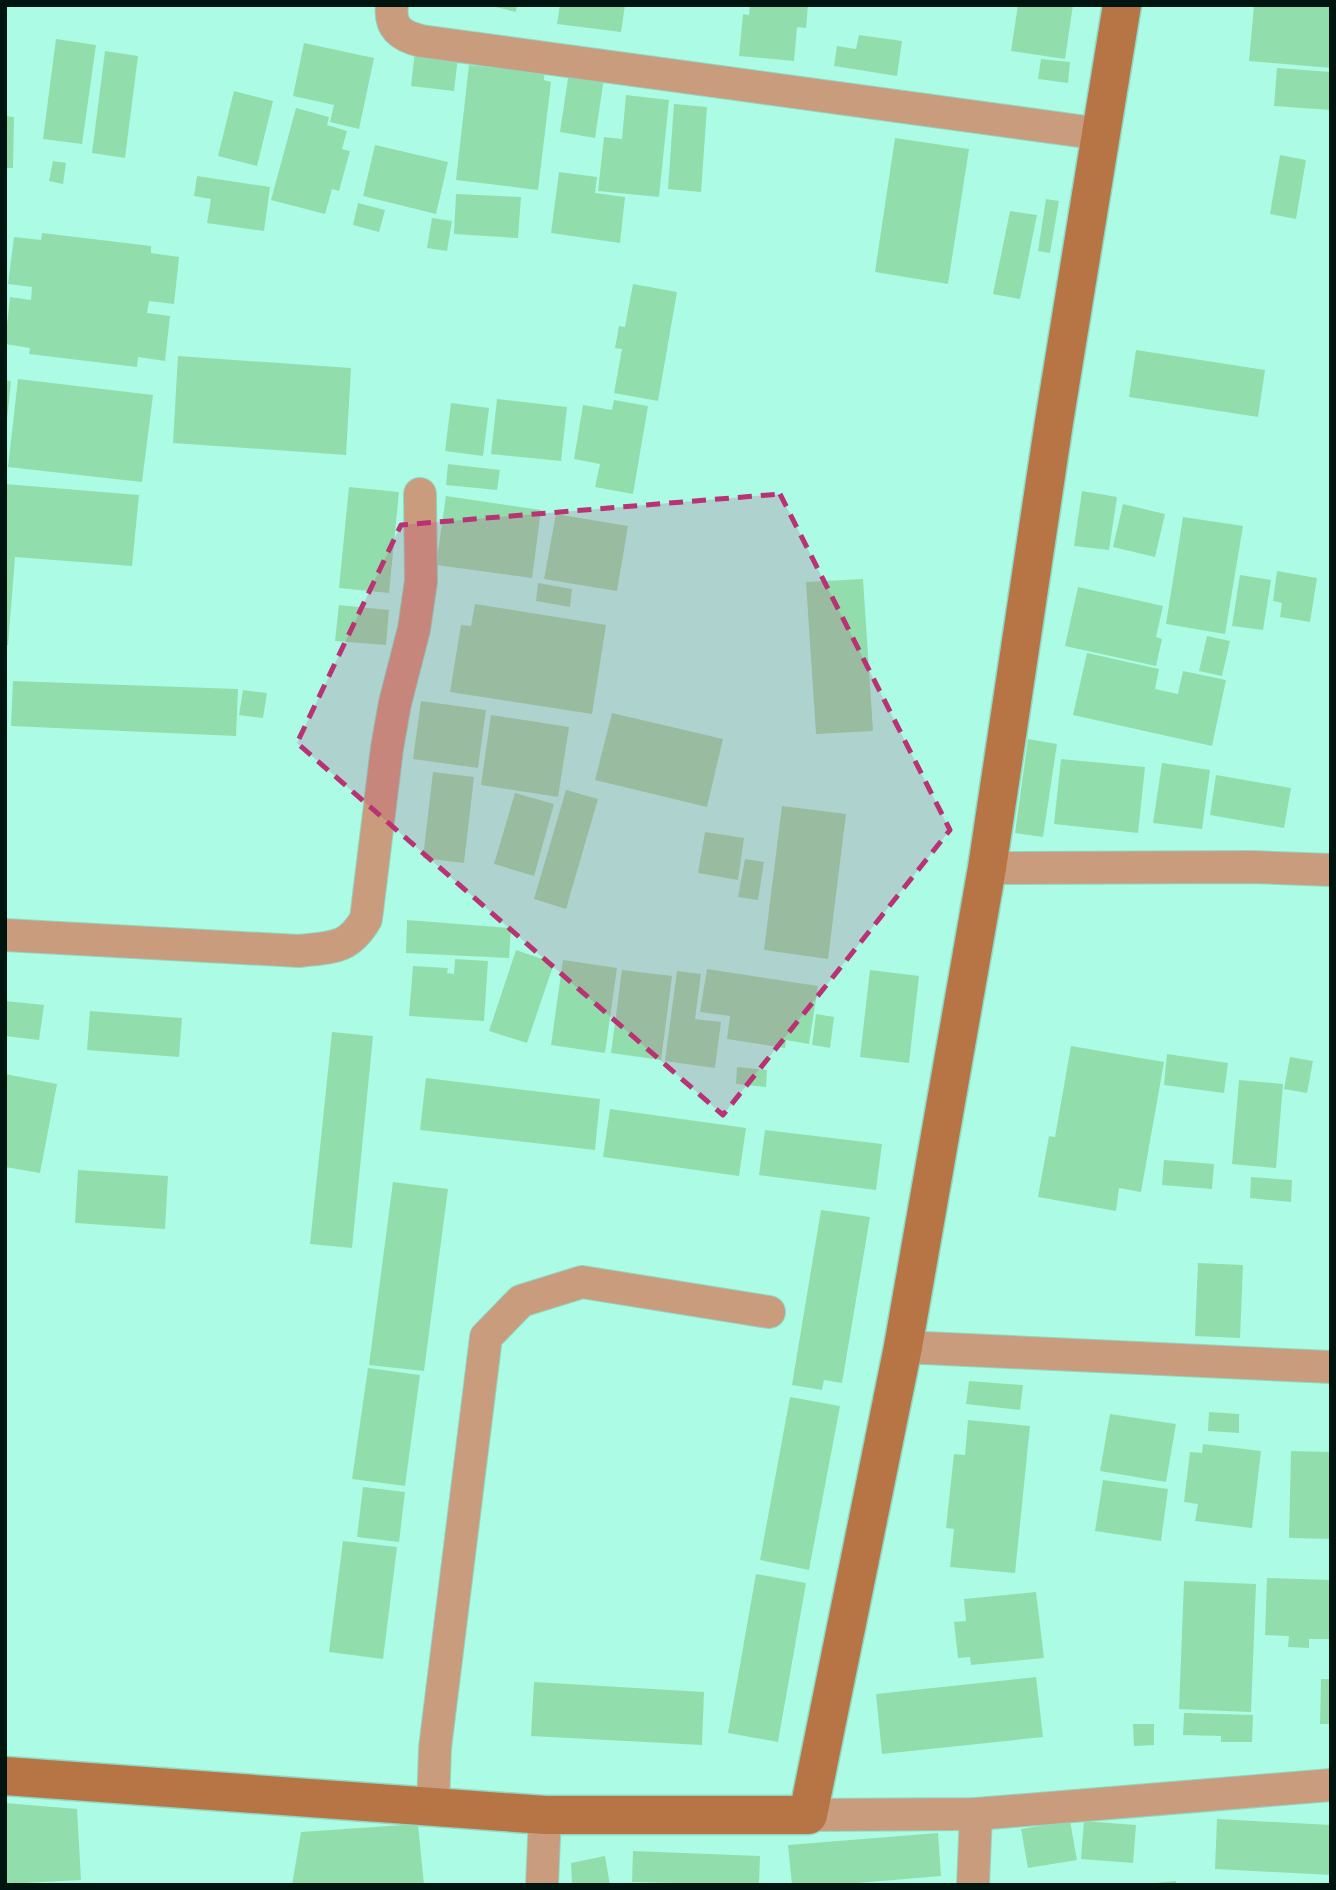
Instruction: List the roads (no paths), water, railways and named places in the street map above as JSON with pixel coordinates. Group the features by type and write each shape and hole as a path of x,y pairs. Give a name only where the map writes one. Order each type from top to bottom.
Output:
{"street":[{"path":"392,5 391,15 395,29 421,41 1101,134"},
{"path":"808,1815 903,1347 987,867 1122,5"},
{"path":"5,935 299,951 344,944 355,937 366,919 387,748 395,703 414,629 421,581 421,494"},
{"path":"987,867 1252,867 1331,870"},
{"path":"433,1807 435,1748 486,1337 521,1301 582,1282 769,1312"},
{"path":"903,1347 1331,1367"},
{"path":"5,1776 545,1815 975,1814 1331,1786"},
{"path":"973,1885 975,1814"},
{"path":"542,1885 545,1815"}]}
